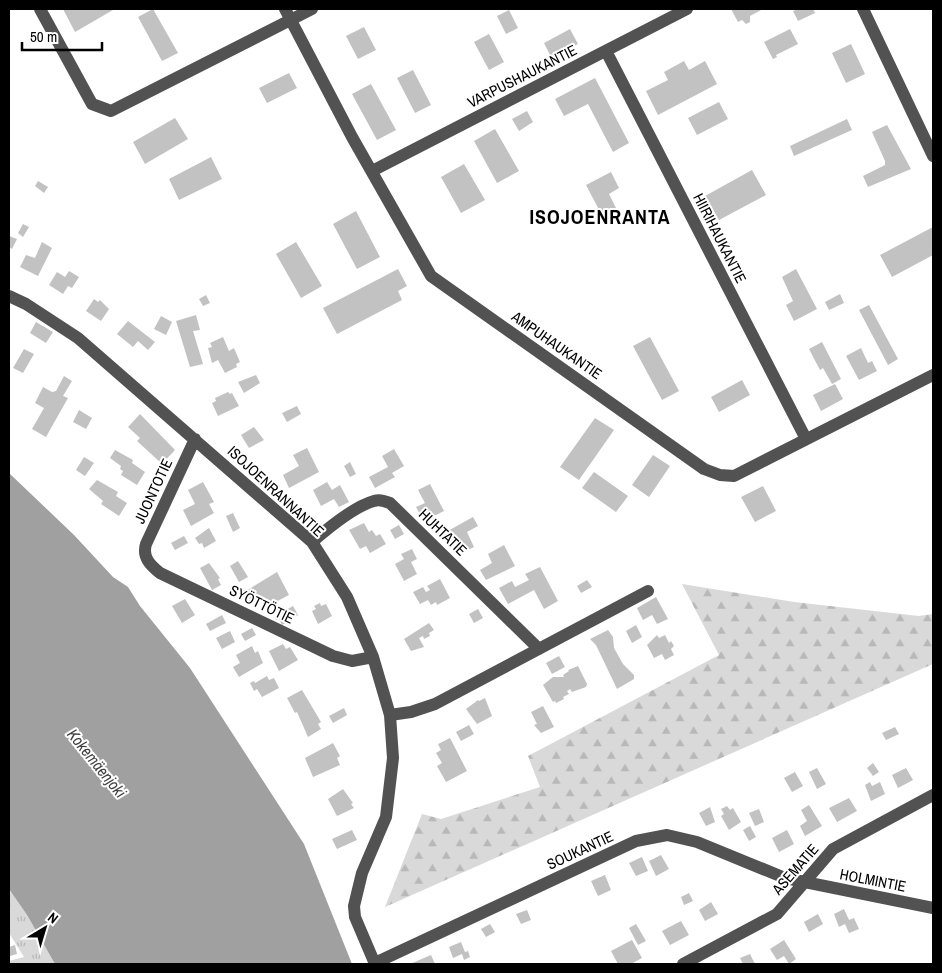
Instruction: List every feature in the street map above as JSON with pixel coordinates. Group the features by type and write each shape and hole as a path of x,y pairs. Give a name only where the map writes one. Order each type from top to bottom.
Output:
{"street":[{"path":"40,9 92,104 111,111 288,14 312,9"},
{"name":"VARPUSHAUKANTIE","path":"372,171 687,9"},
{"path":"863,9 933,156"},
{"name":"AMPUHAUKANTIE","path":"288,14 431,276 704,469 720,475 734,476 933,374"},
{"name":"HIIRIHAUKANTIE","path":"606,51 806,439"},
{"name":"ISOJOENRANNANTIE","path":"9,296 26,304 78,338 312,542 347,597 373,658 390,715 393,758 386,817 362,872 354,906 355,917 375,964"},
{"name":"JUONTOTIE","path":"146,556 144,551 146,544 194,439"},
{"name":"HUHTATIE","path":"312,542 336,523 374,501 382,500 390,504 539,648"},
{"name":"SYÖTTÖTIE","path":"146,556 151,565 160,572 332,656 352,661 373,658"},
{"path":"390,715 411,712 435,704 648,591"},
{"name":"ASEMATIE","path":"683,964 778,914 834,849 933,795"},
{"name":"SOUKANTIE","path":"375,964 636,841 667,835 697,842 785,878 806,883"},
{"name":"HOLMINTIE","path":"806,883 933,908"}],"green space":[{"path":"682,584 794,602 919,616 933,614 933,664 385,907 422,814 441,819 540,787 528,756 719,655"},
{"path":"9,889 27,915 55,964 9,964 9,961 24,957 9,933"}],"water":[{"name":"Kokemäenjoki","path":"9,473 74,535 113,577 128,587 140,606 190,668 304,844 352,964 55,964 27,915 9,889"}],"building":[{"path":"63,9 112,9 113,10 75,32"},
{"path":"153,9 178,53 162,61 138,17"},
{"path":"731,9 763,9 750,16 750,22 746,24 742,20 738,22"},
{"path":"813,9 815,13 798,21 793,11"},
{"path":"509,10 518,28 506,34 497,16"},
{"path":"364,27 376,50 358,59 346,36"},
{"path":"570,29 578,44 551,57 544,43"},
{"path":"790,29 798,44 776,55 777,57 773,59 764,42"},
{"path":"489,34 504,62 489,70 474,42"},
{"path":"851,44 865,74 846,83 832,53"},
{"path":"684,61 689,70 705,61 717,84 658,115 646,91 668,80 664,72"},
{"path":"413,70 431,105 415,113 397,78"},
{"path":"289,73 297,88 267,103 259,88"},
{"path":"595,78 629,143 613,152 588,104 564,116 555,99"},
{"path":"371,84 396,130 377,140 352,94"},
{"path":"719,102 728,119 697,135 688,118"},
{"path":"527,111 533,122 519,131 512,119"},
{"path":"175,118 188,139 145,164 133,142"},
{"path":"847,119 852,130 794,156 790,146"},
{"path":"887,125 911,169 868,187 863,176 885,165 872,132"},
{"path":"495,129 519,171 497,183 474,141"},
{"path":"211,157 222,179 179,200 169,179"},
{"path":"464,164 485,200 461,213 441,177"},
{"path":"752,170 766,195 719,220 705,196"},
{"path":"611,172 619,188 609,194 621,218 607,225 586,185"},
{"path":"38,181 48,187 44,193 35,186"},
{"path":"356,211 380,257 357,269 333,224"},
{"path":"23,224 29,227 23,237 18,233"},
{"path":"933,227 933,255 892,277 880,255"},
{"path":"9,236 17,239 12,249 9,247"},
{"path":"42,242 52,248 38,276 20,267 26,255 35,258"},
{"path":"296,242 322,286 301,298 276,254"},
{"path":"398,269 407,286 398,291 402,300 337,334 323,308"},
{"path":"796,269 817,309 794,321 786,305 793,301 782,277"},
{"path":"69,271 79,277 72,288 68,286 63,294 49,285 57,272 65,277"},
{"path":"840,294 844,303 829,310 825,302"},
{"path":"206,295 210,303 203,306 199,299"},
{"path":"94,299 98,302 100,300 109,309 101,321 86,311"},
{"path":"869,305 898,359 888,365 859,310"},
{"path":"196,315 200,330 193,331 203,364 190,367 176,321"},
{"path":"161,316 172,322 166,335 154,329"},
{"path":"128,321 155,342 148,350 138,341 133,347 117,334"},
{"path":"36,322 53,332 46,343 30,333"},
{"path":"223,337 229,351 234,348 240,362 236,364 237,367 225,373 218,360 212,363 208,348 212,347 210,343"},
{"path":"650,337 679,391 662,400 633,346"},
{"path":"822,342 841,379 832,384 823,368 820,370 809,349"},
{"path":"861,348 868,363 872,361 877,371 859,380 846,356"},
{"path":"24,349 34,354 23,373 13,368"},
{"path":"256,375 260,383 244,393 238,382"},
{"path":"64,376 72,381 63,396 68,398 46,437 32,429 44,408 35,403 43,387 52,392 56,391"},
{"path":"742,380 750,395 719,412 711,397"},
{"path":"835,384 843,399 821,411 813,395"},
{"path":"228,392 232,393 239,406 218,416 212,403 216,401 215,398"},
{"path":"297,406 301,414 287,422 282,413"},
{"path":"79,410 92,418 86,429 73,422"},
{"path":"140,414 175,450 162,464 137,441 140,438 128,427"},
{"path":"595,418 614,430 579,480 560,467"},
{"path":"254,427 264,440 249,448 241,435"},
{"path":"307,448 319,472 289,488 283,475 299,466 293,455"},
{"path":"394,449 404,466 392,473 395,477 375,488 369,477 388,467 382,456"},
{"path":"115,450 133,460 132,463 145,472 137,485 121,475 123,471 120,469 121,466 110,458"},
{"path":"653,455 670,466 649,497 632,485"},
{"path":"84,457 94,463 85,476 76,470"},
{"path":"350,462 356,474 350,477 344,466"},
{"path":"594,472 628,496 616,512 582,488"},
{"path":"97,480 118,492 116,496 127,503 119,516 101,504 103,501 89,489"},
{"path":"203,482 214,502 209,504 214,513 191,526 183,510 195,504 188,490"},
{"path":"327,482 332,490 340,485 349,502 339,507 334,499 321,506 313,490"},
{"path":"430,484 444,511 424,521 416,507 425,503 418,490"},
{"path":"763,486 776,511 755,522 741,497"},
{"path":"233,513 240,528 233,532 226,516"},
{"path":"473,517 478,526 467,532 474,547 458,555 446,532"},
{"path":"364,523 369,532 372,530 376,536 380,534 386,544 370,553 366,546 360,549 349,530"},
{"path":"399,525 404,534 395,539 390,530"},
{"path":"209,528 216,541 204,548 202,543 199,544 195,538"},
{"path":"184,536 188,543 175,550 171,543"},
{"path":"504,545 515,566 486,580 480,570 492,563 488,554"},
{"path":"412,549 417,559 411,562 417,574 404,581 395,564 404,559 401,554"},
{"path":"238,561 248,577 239,582 230,566"},
{"path":"209,563 220,578 218,579 221,585 212,590 200,568"},
{"path":"540,567 558,601 544,609 534,590 508,604 499,588 512,581 515,587 529,580 525,574"},
{"path":"277,572 289,595 268,606 263,597 252,603 246,591"},
{"path":"440,579 450,598 437,605 436,602 431,605 428,600 420,604 413,592 423,587 426,592 430,590 427,586"},
{"path":"587,580 592,587 581,593 577,586"},
{"path":"656,597 668,619 657,624 652,615 643,620 637,608"},
{"path":"185,599 195,615 182,623 172,606"},
{"path":"320,603 321,606 326,604 332,616 318,624 312,611 316,609 314,606"},
{"path":"293,606 298,615 282,625 279,619 276,620 274,617"},
{"path":"478,609 483,618 474,623 469,614"},
{"path":"222,615 226,623 210,631 206,624"},
{"path":"429,623 434,630 429,633 430,636 424,639 423,636 419,638 424,647 411,651 404,639"},
{"path":"636,625 642,637 632,643 626,631"},
{"path":"252,628 256,635 245,641 241,634"},
{"path":"608,630 613,637 614,648 623,664 634,675 634,679 617,689 596,645 590,639"},
{"path":"230,631 235,642 222,649 216,638"},
{"path":"657,635 659,638 665,635 669,643 671,641 674,646 671,649 674,655 665,660 662,654 654,658 647,645"},
{"path":"283,644 286,649 290,647 298,660 279,671 269,651"},
{"path":"252,646 255,653 258,651 263,663 239,677 233,667 240,663 236,655"},
{"path":"559,656 565,667 552,674 546,663"},
{"path":"578,666 587,684 586,687 572,692 570,689 567,691 569,694 563,697 564,699 556,703 555,701 553,702 543,685 553,677 564,677 563,675 568,670"},
{"path":"267,676 269,680 274,678 279,688 262,697 257,689 254,691 250,683 254,681 255,683"},
{"path":"302,690 321,722 318,724 321,729 308,737 297,712 295,713 287,698"},
{"path":"485,698 492,716 477,724 466,709 478,700"},
{"path":"543,706 554,727 541,733 534,725 537,724 531,712"},
{"path":"344,708 347,715 333,723 329,716"},
{"path":"469,725 474,734 461,741 456,732"},
{"path":"895,727 899,734 886,740 882,733"},
{"path":"450,738 467,771 446,782 437,766 442,763 436,753 441,750 438,744"},
{"path":"333,743 340,756 337,758 340,765 313,777 305,758"},
{"path":"873,763 879,772 873,776 867,768"},
{"path":"817,768 826,784 817,789 809,772"},
{"path":"906,768 913,780 898,788 892,775"},
{"path":"795,772 803,786 792,792 784,778"},
{"path":"870,782 872,786 880,782 885,794 871,801 865,785"},
{"path":"343,789 353,803 351,804 354,808 337,816 328,799"},
{"path":"849,798 857,811 837,822 829,808"},
{"path":"809,805 822,826 805,836 800,826 807,821 801,810"},
{"path":"727,806 730,810 733,808 741,822 729,830 721,816 724,814 721,809"},
{"path":"710,807 715,822 706,826 699,813"},
{"path":"759,809 764,822 755,826 749,813"},
{"path":"750,826 756,837 749,841 743,830"},
{"path":"352,830 357,840 337,849 332,839"},
{"path":"787,830 794,844 779,852 772,838"},
{"path":"661,855 669,869 656,876 649,861"},
{"path":"642,857 648,871 636,876 629,863"},
{"path":"605,875 611,890 598,896 591,881"},
{"path":"689,893 693,901 684,905 681,897"},
{"path":"711,902 718,914 705,921 699,910"},
{"path":"844,909 849,920 854,918 859,929 849,933 845,924 839,927 834,914"},
{"path":"527,910 531,920 521,924 516,914"},
{"path":"818,914 823,924 809,932 804,922"},
{"path":"681,921 689,935 670,945 662,931"},
{"path":"490,924 495,932 486,937 481,929"},
{"path":"636,924 646,941 638,945 629,928"},
{"path":"632,940 642,958 631,964 618,964 611,951"},
{"path":"784,940 796,959 789,964 784,956 777,960 770,949"},
{"path":"461,942 465,952 468,951 470,957 464,960 462,954 453,958 449,947"},
{"path":"15,945 17,954 10,956 9,947"},
{"path":"750,954 755,964 743,964 740,958"},
{"path":"431,955 435,964 410,964"}],"district":[{"name":"ISOJOENRANTA","path":"600,216"}]}
